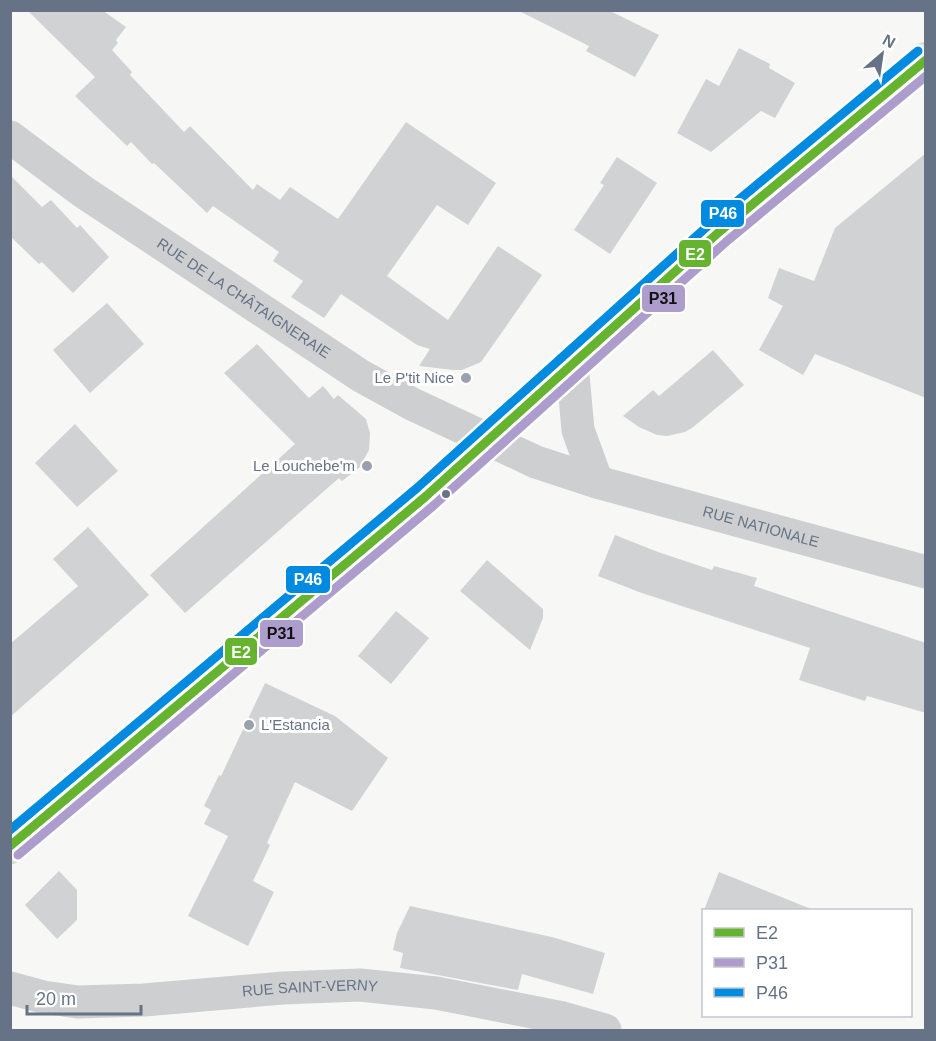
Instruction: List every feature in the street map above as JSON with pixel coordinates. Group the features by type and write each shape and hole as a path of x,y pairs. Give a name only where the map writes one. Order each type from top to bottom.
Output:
{"main road":[{"path":"10,846 425,497 719,232 926,60"}],"street":[{"name":"RUE DE LA CHÂTAIGNERAIE","path":"13,144 361,376 412,404 488,439"},
{"path":"572,364 578,430 597,482"},
{"name":"RUE NATIONALE","path":"488,439 536,462 597,482 926,572"},
{"name":"RUE SAINT-VERNY","path":"10,988 78,1002 144,1000 283,988 360,985 436,993 563,1018 605,1030"}],"building":[{"path":"27,10 102,10 126,27 112,50 132,72 130,75 184,132 190,126 253,190 257,184 280,200 290,187 338,219 406,122 496,183 468,225 437,205 387,276 448,320 498,246 542,275 481,362 462,370 419,366 430,349 417,345 341,294 324,318 291,297 303,281 273,261 279,252 213,206 207,213 131,142 127,146 75,96 95,77"},
{"path":"517,10 608,10 659,35 635,77 586,51 589,46"},
{"path":"739,48 770,64 769,68 795,83 775,118 761,111 711,152 677,133 706,79 719,86"},
{"path":"926,153 926,398 815,354 803,375 759,350 783,306 768,298 779,268 814,281 835,228"},
{"path":"617,157 657,183 610,254 574,230 604,185 600,183"},
{"path":"10,175 42,207 51,200 77,228 80,225 109,257 73,293 42,262 39,264 10,236"},
{"path":"107,303 144,344 90,393 53,350"},
{"path":"257,344 309,398 323,386 334,399 338,395 366,419 370,433 369,450 359,468 342,481 339,478 185,613 150,575 295,444 224,373"},
{"path":"713,350 744,385 692,428 667,436 657,435 623,416 653,390 659,396"},
{"path":"75,424 118,471 77,507 35,463"},
{"path":"88,527 149,595 10,717 10,644 78,586 53,559"},
{"path":"615,535 712,570 714,566 757,578 754,586 926,643 926,713 867,696 865,701 799,680 810,648 639,592 598,576"},
{"path":"487,560 543,609 543,618 530,650 460,591"},
{"path":"396,611 429,638 391,684 358,656"},
{"path":"265,683 335,716 388,758 352,811 295,782 267,843 270,845 253,881 274,892 248,946 188,916 228,836 204,824 211,810 204,806 219,775 221,776"},
{"path":"59,871 77,890 77,920 57,939 25,905"},
{"path":"719,872 811,909 704,909"},
{"path":"410,906 552,937 605,953 593,994 522,974 518,990 400,968 403,953 393,950 397,933"}],"transit line":[{"name":"P46","path":"10,830 417,488 711,223 918,51"},
{"name":"E2","path":"10,846 425,497 719,232 926,60"},
{"name":"P31","path":"18,855 433,506 727,241 926,76"}],"place":[{"name":"Le P'tit Nice","path":"466,378"},
{"name":"Le Louchebe'm","path":"367,466"},
{"name":"L'Estancia","path":"249,725"}]}
